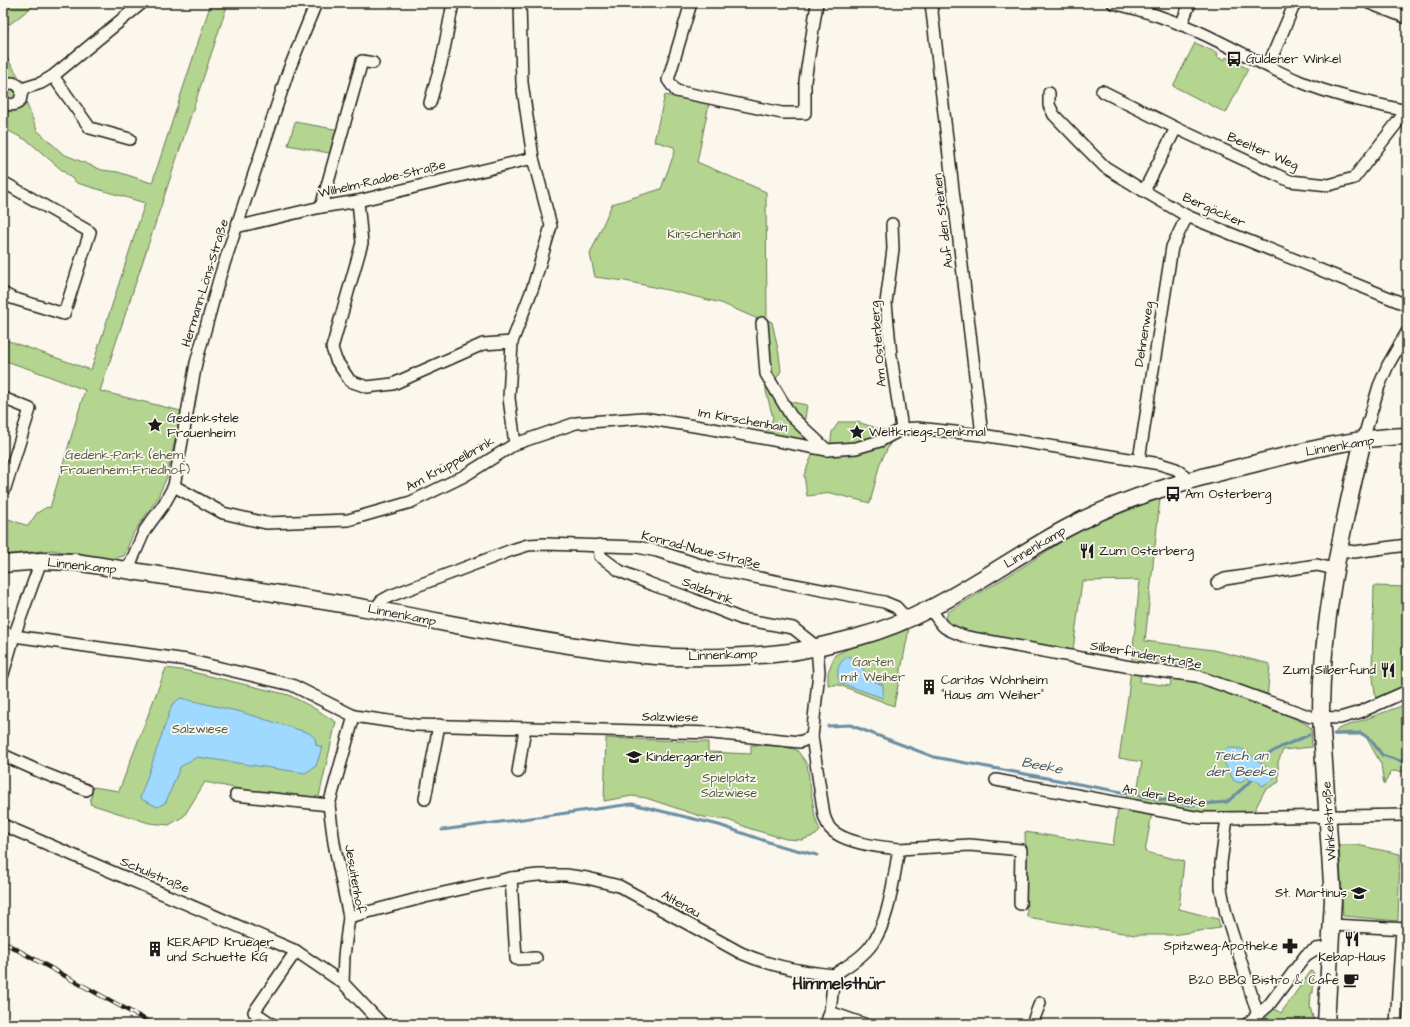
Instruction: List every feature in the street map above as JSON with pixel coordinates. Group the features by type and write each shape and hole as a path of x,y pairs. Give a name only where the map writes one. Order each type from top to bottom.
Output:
{"main road":[{"name":"Linnenkamp","path":"3,564 41,561 76,562 228,585 565,645 612,651 669,657 754,655 817,647 862,636 908,620 974,585 1027,550 1069,526 1107,509 1190,480 1278,458 1363,440 1407,436"},
{"name":"Winkelstraße","path":"1326,1024 1333,925 1333,877 1321,718 1324,643 1334,569 1363,440"}],"street":[{"path":"22,89 40,83 53,76 142,3"},
{"name":"Hermann-Löns-Straße","path":"127,570 145,530 164,504 174,486 196,363 220,276 288,72 316,3"},
{"path":"430,103 442,60 453,3"},
{"path":"516,444 509,398 512,342 533,287 551,226 533,158 522,83 520,3"},
{"path":"691,3 668,80 676,91 782,113 805,114 805,81 817,3"},
{"name":"Auf den Steinen","path":"931,3 982,435"},
{"path":"1113,3 1141,10 1181,25 1321,89 1358,100 1407,110"},
{"path":"1181,25 1190,3"},
{"path":"1268,66 1295,3"},
{"path":"1369,3 1407,18"},
{"path":"321,207 362,61 373,64"},
{"path":"53,76 90,128 130,139"},
{"path":"3,87 14,83 22,89 22,98 18,103 11,105 3,101"},
{"name":"Beelter Weg","path":"1102,91 1176,128 1290,181 1329,185 1354,178 1407,110"},
{"name":"Bergäcker","path":"1049,92 1049,105 1054,115 1105,166 1186,216 1407,305"},
{"path":"1144,191 1176,128"},
{"name":"Wilhelm-Raabe-Straße","path":"236,227 321,207 358,201 533,158"},
{"path":"3,182 90,232 64,314 12,298 3,293"},
{"path":"358,201 362,243 332,348 336,360 350,381 367,387 393,384 483,344 512,342"},
{"name":"Dehnenweg","path":"1139,460 1172,247 1186,216"},
{"name":"Am Osterberg","path":"892,224 893,249 886,303 890,356 902,429"},
{"path":"762,324 766,374 791,416 827,450"},
{"path":"1363,440 1379,386 1388,366 1407,332"},
{"path":"3,398 30,409 5,488 3,488"},
{"name":"Im Kirschenhain","path":"576,422 643,418 827,450 856,448 880,441 902,429"},
{"name":"Am Knüppelbrink","path":"174,486 222,513 266,523 348,520 411,502 464,476 516,444 576,422"},
{"path":"902,429 917,428 982,435 1139,460 1173,467 1190,480"},
{"name":"Konrad-Naue-Straße","path":"375,610 381,601 390,596 528,545 599,545 637,547 657,551 713,569 884,602 896,607 908,620"},
{"name":"Salzbrink","path":"599,545 600,556 620,572 742,619 793,628 817,647"},
{"path":"1338,549 1354,552 1407,545"},
{"path":"3,674 14,636 41,561"},
{"path":"1217,583 1225,580 1316,565 1334,569"},
{"name":"Silberfinderstraße","path":"931,609 941,626 967,637 1136,668 1197,676 1311,717 1340,718 1360,712 1407,690"},
{"name":"Salzwiese","path":"3,632 14,636 187,660 292,685 354,716 415,725 712,733 800,742 812,737"},
{"path":"817,647 819,672 812,737 824,815 829,827 838,835 871,846 899,850 970,845 1021,850 1020,904"},
{"name":"Jesuitenhof","path":"343,983 344,956 349,917 334,843 329,805 354,716"},
{"path":"425,799 439,725"},
{"path":"518,772 525,728"},
{"path":"3,755 86,790"},
{"name":"An der Beeke","path":"996,780 1200,818 1407,815"},
{"path":"236,794 329,805"},
{"path":"1227,818 1221,863 1221,888 1226,914 1258,1015"},
{"name":"Schulstraße","path":"3,825 296,951 343,983 382,1024"},
{"path":"826,1024 830,1012 834,975 854,962 872,945 883,924 899,850"},
{"name":"Altenau","path":"349,917 425,897 511,878 538,875 566,875 587,878 619,886 741,953 760,961 816,974 834,975"},
{"path":"511,878 516,959 536,958"},
{"path":"1333,925 1405,929 1396,1024"},
{"path":"1248,1024 1276,997 1306,955 1316,949 1331,947"},
{"path":"272,1024 254,1012 296,951"},
{"path":"1032,1024 1040,1003"},
{"path":"830,1012 864,1024"}],"green space":[{"path":"3,3 37,3 10,24 3,22"},
{"name":"Gedenk-Park (ehem. Frauenheim-Friedhof)","path":"211,3 228,3 100,391 181,411 167,477 157,499 134,532 124,556 106,559 52,550 3,555 3,517 28,526 37,513 47,507 50,508 85,390 3,360 3,339 91,370 145,203 77,183 28,141 3,128 3,25 8,27 4,53 20,79 29,86 26,102 37,130 63,154 102,170 118,172 152,183"},
{"path":"1195,43 1218,53 1217,57 1224,60 1226,57 1248,69 1226,113 1173,86"},
{"name":"Kirschenhain","path":"665,95 709,104 697,162 766,192 767,323 721,303 625,281 595,277 590,254 612,204 661,189 675,151 674,147 654,141"},
{"path":"295,122 340,130 334,154 288,145"},
{"path":"768,320 772,322 781,371 774,382 768,374 764,322 768,324"},
{"path":"766,378 820,446 764,436 773,418 766,391"},
{"path":"786,401 807,405 804,425 792,414"},
{"path":"839,422 857,422 887,431 892,440 880,463 870,503 831,493 807,496 804,475 813,453 830,447 832,432"},
{"path":"1160,498 1145,641 1213,650 1270,664 1267,700 1197,676 1141,669 1140,682 1170,686 1172,675 1199,678 1276,709 1308,725 1311,729 1312,747 1283,750 1278,762 1279,782 1265,790 1252,815 1204,815 1153,807 1145,852 1184,861 1179,909 1218,919 1220,928 1172,935 1135,935 1027,917 1025,832 1113,845 1119,800 1137,792 1142,762 1119,758 1128,697 1140,580 1082,581 1073,650 964,633 945,621 948,612 1021,568 1081,529"},
{"path":"1374,586 1407,587 1407,665 1405,685 1376,700 1372,670"},
{"name":"Garten mit Weiher","path":"909,629 894,706 839,685 828,685 828,672 835,655 850,648"},
{"name":"Salzwiese","path":"166,668 188,671 289,695 336,722 318,801 259,793 205,782 184,816 169,825 149,823 90,804 93,787 119,791"},
{"path":"1407,704 1407,772 1391,771 1384,785 1381,764 1365,735 1334,735 1338,729"},
{"name":"Spielplatz Salzwiese","path":"606,738 708,742 708,752 751,754 751,745 782,746 797,750 807,764 815,817 820,831 816,835 802,840 786,839 751,829 728,820 703,817 646,798 632,796 604,801"},
{"path":"1339,845 1357,845 1400,854 1398,921 1343,916"},
{"path":"1311,971 1314,973 1313,993 1311,993 1310,1007 1315,1024 1259,1024 1273,1008 1281,1013"}],"water":[{"path":"849,656 861,666 869,679 883,685 883,698 840,683 838,679 838,667 845,658"},
{"path":"180,698 241,712 309,733 315,738 316,745 322,747 316,766 305,773 197,757 180,767 166,802 158,807 145,801 140,798 172,705"},
{"name":"Teich an der Beeke","path":"1230,748 1243,749 1248,752 1274,772 1274,779 1262,786 1257,780 1251,781 1247,777 1241,783 1234,781 1220,755 1224,750"}],"waterway":[{"name":"Beeke","path":"828,726 850,725 934,757 1191,805 1227,802 1251,781"},
{"name":"Beeke","path":"1334,734 1361,733 1371,740 1382,755 1407,763"},
{"name":"Beeke","path":"1258,760 1281,747 1309,735"},
{"path":"442,830 632,804 719,825 780,846 817,855"}],"railway":[{"path":"3,942 153,1024"}],"place":[{"name":"Güldener Winkel","path":"1234,59"},
{"name":"Gedenkstele Frauenheim","path":"155,425"},
{"name":"Weltkriegs-Denkmal","path":"857,432"},
{"name":"Am Osterberg","path":"1173,494"},
{"name":"Zum Osterberg","path":"1087,551"},
{"name":"Zum Silberfund","path":"1388,670"},
{"name":"Caritas Wohnheim \"Haus am Weiher\"","path":"929,687"},
{"name":"Kindergarten","path":"634,757"},
{"name":"St. Martinus","path":"1359,893"},
{"name":"Kebap-Haus","path":"1352,939"},
{"name":"Spitzweg-Apotheke","path":"1290,946"},
{"name":"KERAPID Krueger und Schuette KG","path":"155,949"},
{"name":"B20 BBQ Bistro & Cafe","path":"1351,980"}],"district":[{"name":"Himmelsthür","path":"839,984"}]}
